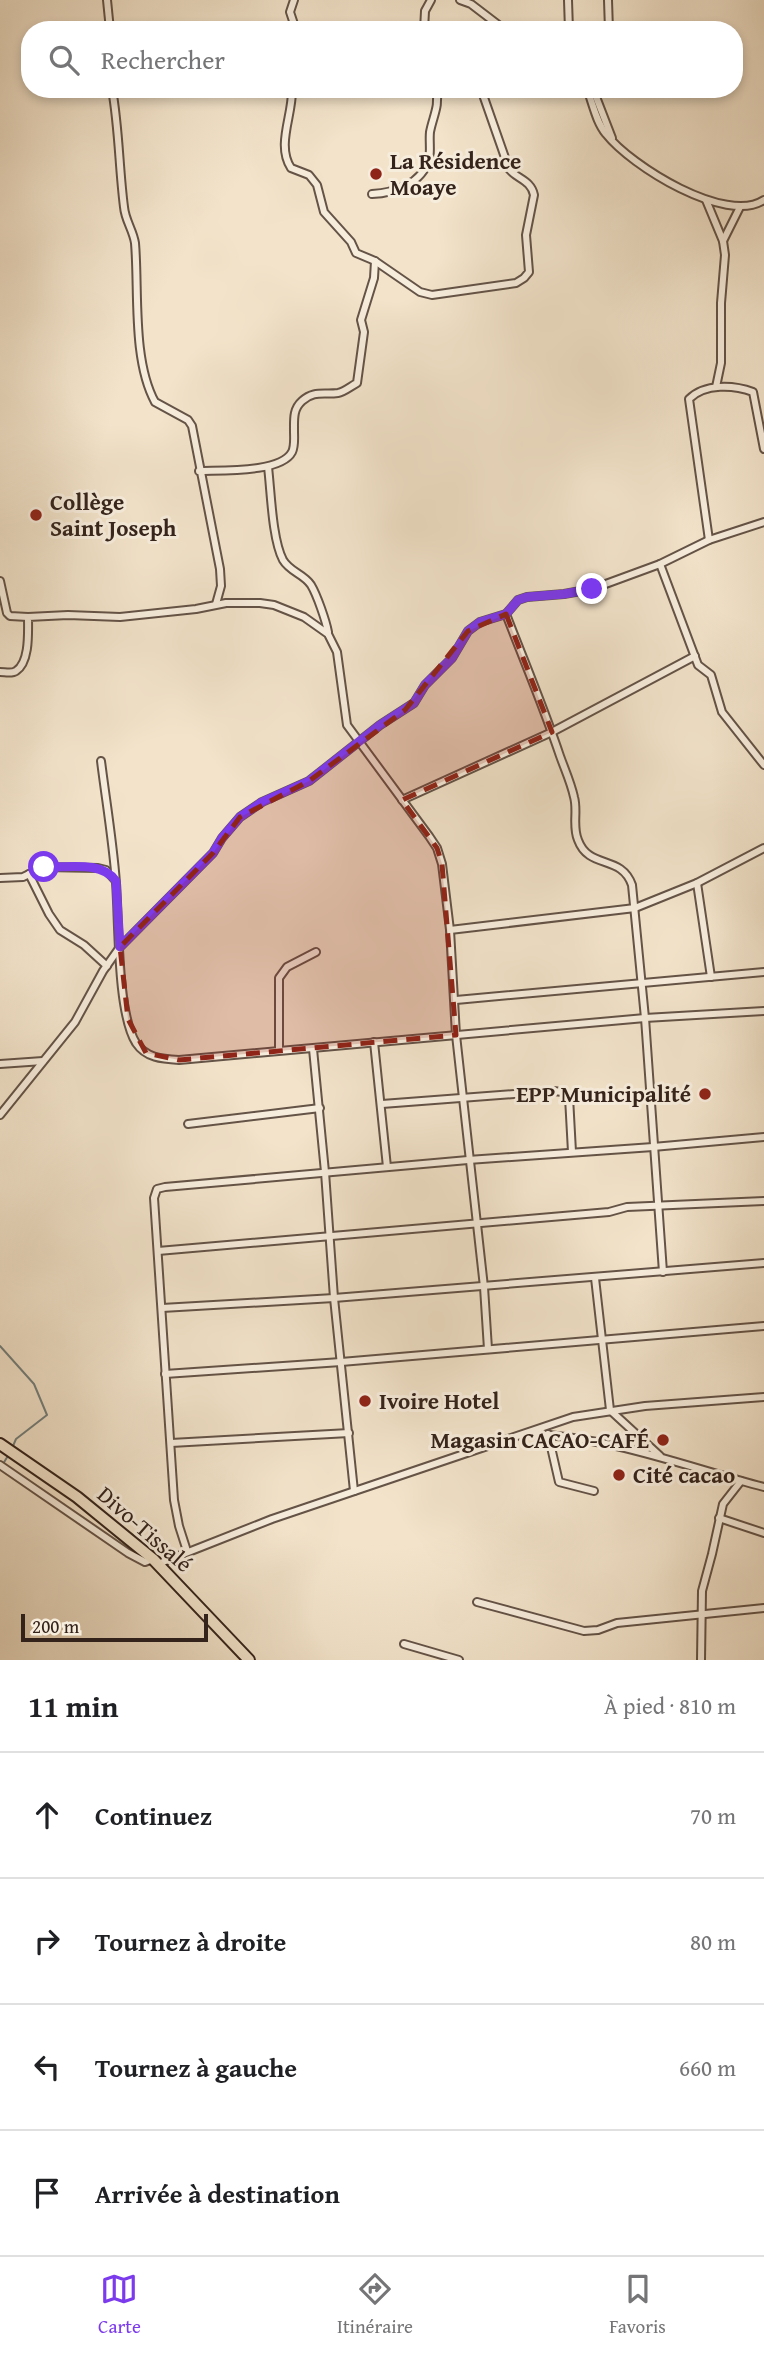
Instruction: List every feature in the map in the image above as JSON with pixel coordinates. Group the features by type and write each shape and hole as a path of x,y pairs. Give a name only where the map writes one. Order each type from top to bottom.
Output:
{"main road":[{"name":"Divo-Tissalé","path":"0,1444 77,1497 156,1562 249,1660"}],"street":[{"path":"107,0 109,21"},
{"path":"293,21 290,12 294,0"},
{"path":"425,21 425,11 431,0"},
{"path":"460,0 471,4 488,21"},
{"path":"568,0 569,21"},
{"path":"608,0 609,21"},
{"path":"114,98 124,213 135,240 140,348 155,402 188,420 192,426 219,569 221,586 216,604"},
{"path":"293,98 284,153 286,161 291,168 309,176 317,186 324,212 351,242 356,253 375,261 420,292 432,295 516,283 530,272 526,234 533,189 509,169 484,98"},
{"path":"372,194 400,190 410,184 427,165 430,156 430,131 438,105 437,98"},
{"path":"590,98 602,129 614,143 662,179 706,200 740,207 749,207 764,200"},
{"path":"596,98 614,143"},
{"path":"706,200 723,241 725,255 721,303 721,363 716,387"},
{"path":"723,241 740,207"},
{"path":"199,471 268,467 290,455 294,448 294,415 298,405 305,398 317,393 340,393 357,383 364,332 361,320 374,278 375,261"},
{"path":"709,540 688,405 692,396 716,387 737,386 753,392 764,449"},
{"path":"268,467 275,536 281,557 294,573 311,586 326,619 328,634 337,652 340,666 345,719 438,848 442,864 456,1000 456,1035 484,1287 488,1349"},
{"path":"0,1115 75,1022 120,947 213,853 240,817 262,802 309,781 359,741 414,703 425,685 452,658 468,631 480,622 506,614 518,600 578,592 660,565 709,540 764,522"},
{"path":"660,565 698,665 711,675 714,682 722,712 764,765"},
{"path":"0,581 10,617 120,617 196,609 216,604 260,603 274,605 304,617 328,634"},
{"path":"506,614 575,800 574,825 583,852 594,859 618,866 628,873 632,885 645,1018 663,1272"},
{"path":"0,672 12,673 18,669 28,646 29,617"},
{"path":"402,800 552,732 695,656"},
{"path":"101,761 116,881 122,991 136,1044 146,1054 179,1060 645,1018 764,1011"},
{"path":"450,930 635,908 697,883 764,848"},
{"path":"0,878 23,877 44,867 98,868 106,870 116,881"},
{"path":"29,874 49,914 60,929 84,945 107,966"},
{"path":"697,883 711,977"},
{"path":"279,1051 279,978 287,967 316,952"},
{"path":"456,1000 764,972"},
{"path":"374,1042 387,1167"},
{"path":"313,1049 354,1491"},
{"path":"0,1064 43,1061"},
{"path":"382,1104 563,1092 569,1097 571,1106 572,1152"},
{"path":"188,1124 320,1108"},
{"path":"187,1551 175,1507 154,1198 157,1189 325,1172 764,1137"},
{"path":"158,1251 329,1234 609,1212 627,1208 764,1201"},
{"path":"162,1308 484,1287 764,1263"},
{"path":"595,1278 610,1410 662,1458"},
{"path":"165,1374 764,1326"},
{"path":"0,1465 128,1553 145,1562 156,1562 272,1518 573,1417 610,1410 764,1397"},
{"path":"171,1443 349,1433"},
{"path":"526,1433 572,1436 764,1487"},
{"path":"548,1434 559,1482 594,1491"},
{"path":"701,1660 702,1591 723,1504 741,1481"},
{"path":"719,1518 764,1533"},
{"path":"477,1602 568,1629 584,1631 598,1630 617,1623 764,1608"},
{"path":"404,1644 459,1660"}],"highlighted area":[{"path":"506,614 552,732 402,800 437,848 442,864 456,1035 179,1060 146,1053 128,1019 120,947 213,853 240,817 309,781 405,710 468,631"}],"waterway":[{"path":"0,1346 34,1384 47,1415 16,1439 13,1446"},
{"path":"3,1464 9,1454"}],"place":[{"name":"La Résidence Moaye","path":"376,174"},
{"name":"Collège Saint Joseph","path":"36,515"},
{"name":"EPP Municipalité","path":"705,1094"},
{"name":"Ivoire Hotel","path":"365,1401"},
{"name":"Magasin CACAO-CAFÉ","path":"663,1440"},
{"name":"Cité cacao","path":"619,1475"}],"route":[{"path":"44,867 98,868 111,874 116,881 120,947 213,853 240,817 262,802 309,781 380,725 414,703 425,685 452,658 468,631 480,622 506,614 518,600 592,589"}]}
